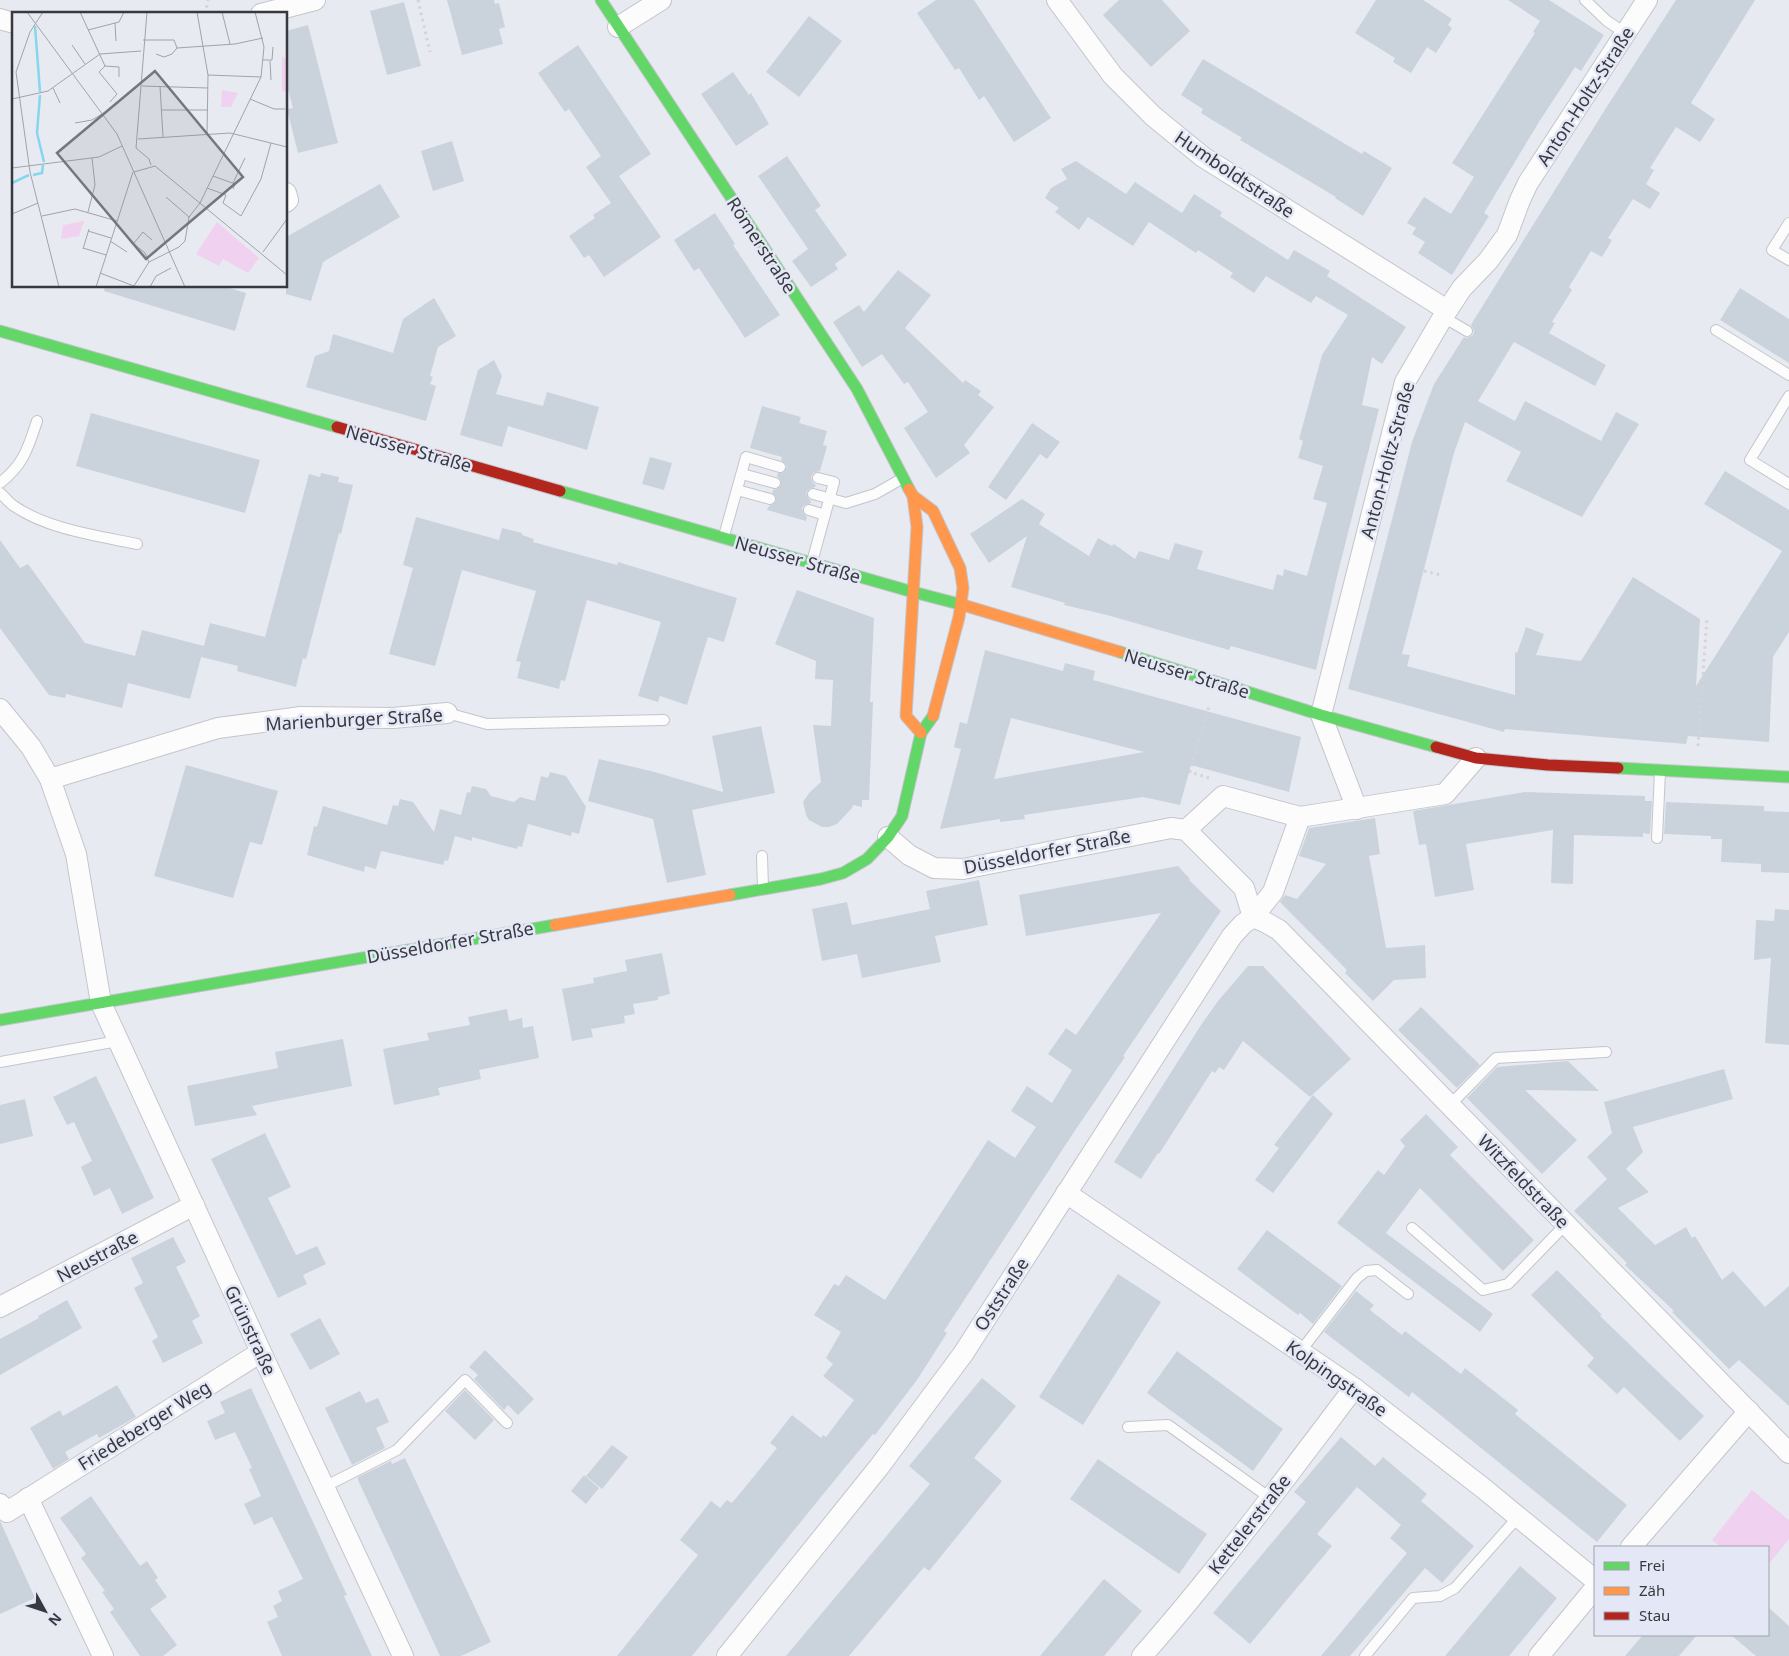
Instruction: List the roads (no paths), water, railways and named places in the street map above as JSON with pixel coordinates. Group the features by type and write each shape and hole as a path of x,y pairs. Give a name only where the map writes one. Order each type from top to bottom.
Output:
{"main road":[{"name":"Römerstraße","path":"601,0 857,389 913,496 917,527 913,592"},
{"name":"Neusser Straße","path":"0,331 913,592 961,604 1216,681 1321,715 1476,758 1548,765 1660,770"},
{"name":"Römerstraße","path":"913,496 932,511 953,551 960,568 963,588 961,604"},
{"path":"913,592 906,716 921,733"},
{"name":"Düsseldorfer Straße","path":"0,1020 763,889 843,873 867,858 888,837 902,816 921,733 934,714 961,604"},
{"path":"1660,770 1789,777"}],"street":[{"path":"269,12 316,0"},
{"path":"618,27 661,0"},
{"name":"Humboldtstraße","path":"1057,0 1113,76 1153,116 1203,157 1445,313"},
{"name":"Anton-Holtz-Straße","path":"1321,715 1405,382 1445,313 1462,288 1488,261 1507,235 1528,183 1647,0"},
{"path":"0,709 31,747 50,779 76,854 100,1003"},
{"name":"Marienburger Straße","path":"50,779 218,728 301,717 393,718 448,713"},
{"path":"1321,715 1357,809"},
{"path":"1253,917 1244,888 1186,830 1223,796 1300,817 1357,809 1445,794 1476,758"},
{"path":"1253,917 1273,892 1300,817"},
{"name":"Düsseldorfer Straße","path":"888,837 909,855 934,868 963,869 1171,828 1186,830"},
{"name":"Witzfeldstraße","path":"1253,917 1279,930 1789,1453"},
{"name":"Oststraße","path":"735,1653 879,1467 963,1354 1232,936 1243,924 1253,917"},
{"name":"Grünstraße","path":"100,1003 403,1656"},
{"name":"Kolpingstraße","path":"1066,1193 1354,1388 1518,1516 1594,1579"},
{"name":"Neustraße","path":"0,1307 194,1205"},
{"name":"Friedeberger Weg","path":"0,1504 7,1512 261,1352"},
{"name":"Kettelerstraße","path":"1142,1656 1169,1626 1354,1388"},
{"path":"1632,1546 1749,1411"},
{"path":"28,1498 102,1656"},
{"path":"1539,1656 1594,1589"}],"lane":[{"path":"1585,0 1607,21 1625,33"},
{"path":"1789,223 1772,250 1789,260"},
{"path":"1445,313 1467,331"},
{"path":"1716,330 1789,375"},
{"path":"1789,396 1750,460 1789,484"},
{"path":"0,483 17,468 25,456 37,421"},
{"path":"723,538 746,457 780,467"},
{"path":"742,474 775,483"},
{"path":"813,494 846,503 875,494 903,477"},
{"path":"811,563 834,482 818,478"},
{"path":"737,490 770,499"},
{"path":"0,493 12,506 30,516 66,528 137,544"},
{"path":"809,510 825,515"},
{"name":"Marienburger Straße","path":"448,713 487,724 664,720"},
{"path":"1657,838 1660,770"},
{"path":"762,856 763,889"},
{"path":"0,1062 118,1041"},
{"path":"1450,1105 1496,1058 1606,1052"},
{"path":"1412,1228 1483,1290 1508,1284 1566,1224"},
{"path":"1300,1352 1357,1278 1366,1271 1377,1270 1408,1294"},
{"path":"324,1487 397,1450 465,1380 507,1424"},
{"path":"1128,1426 1168,1425 1270,1498"},
{"path":"1365,1656 1413,1598 1440,1596 1455,1588 1518,1516"}]}
